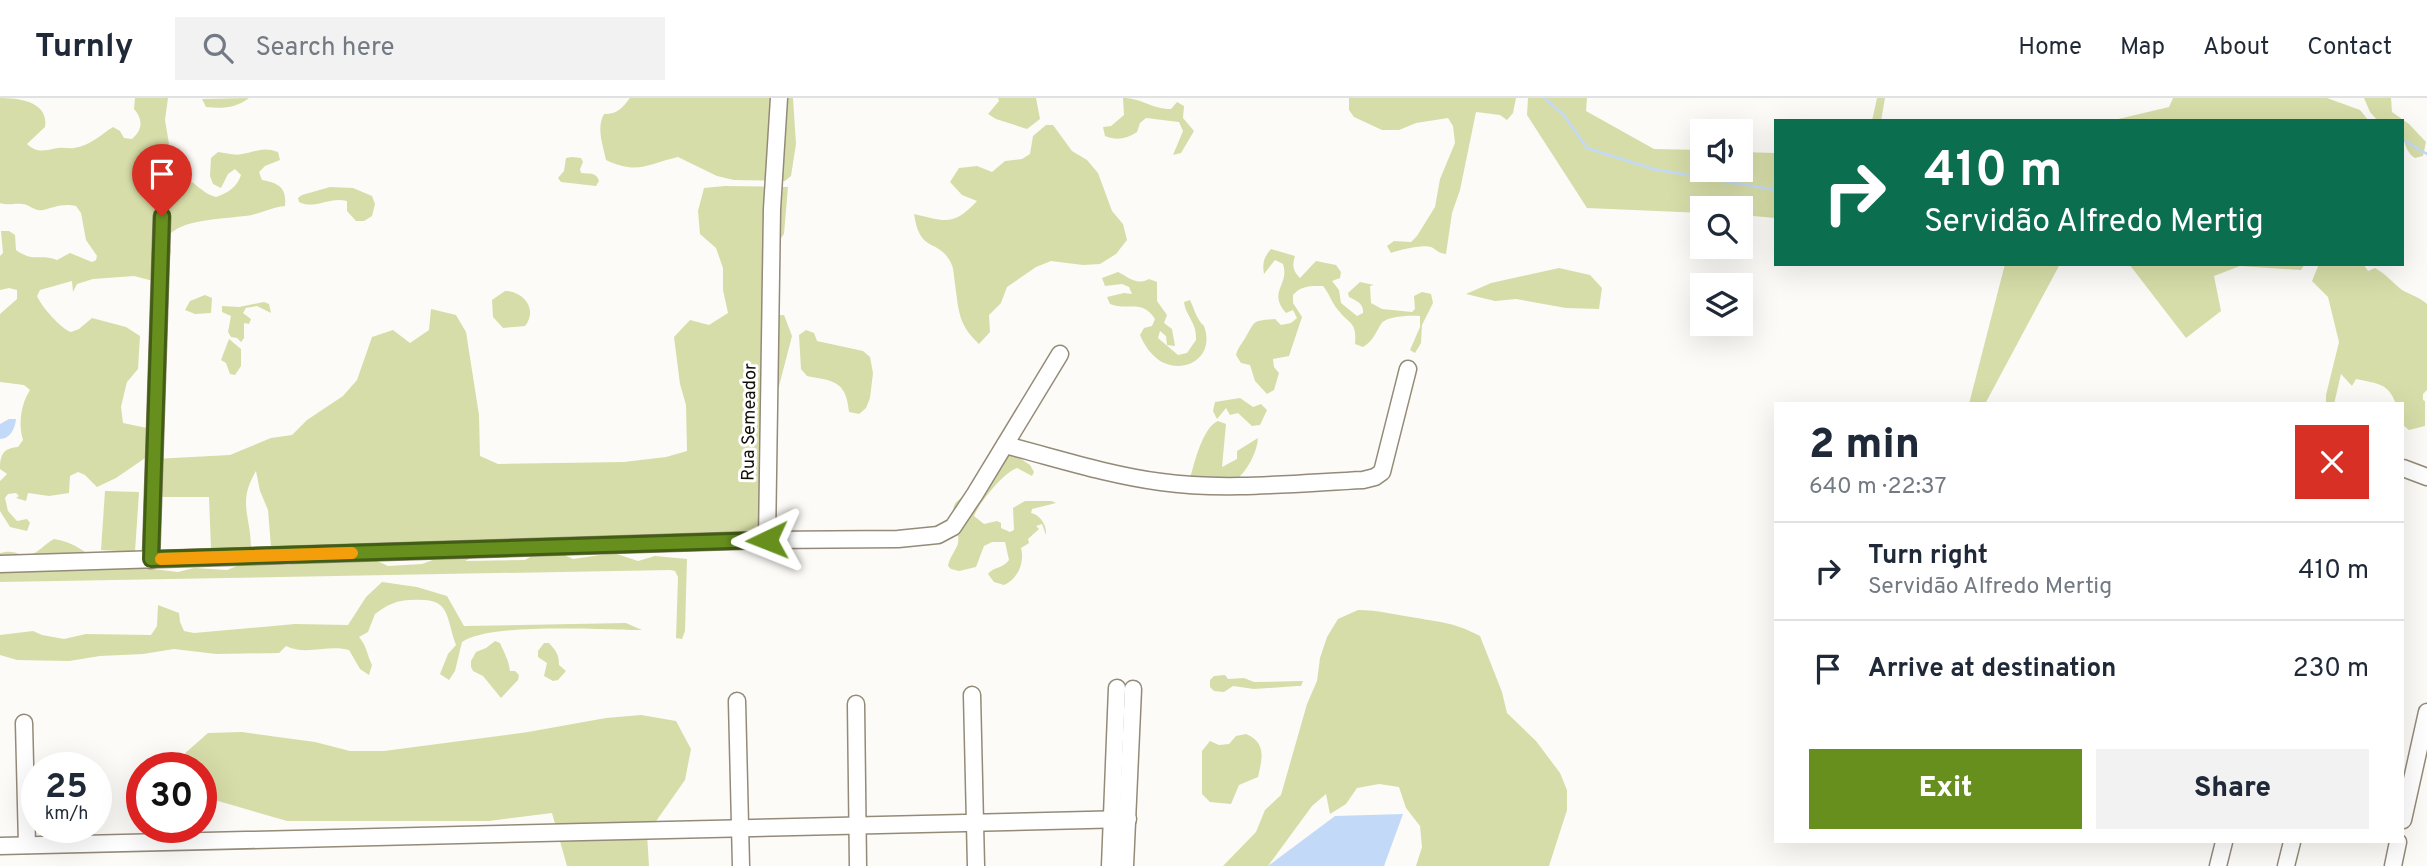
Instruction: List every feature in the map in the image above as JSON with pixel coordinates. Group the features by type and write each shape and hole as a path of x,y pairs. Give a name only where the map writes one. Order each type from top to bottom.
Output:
{"street":[{"name":"Rua Semeador","path":"767,540 772,209 779,98"},
{"path":"151,559 162,216"},
{"path":"0,564 767,540 898,539 938,535 953,527 960,519 1060,354"},
{"path":"1005,445 1160,482 1226,485 1363,480 1382,472 1408,369"},
{"path":"2404,468 2427,477"},
{"path":"1125,689 1120,820 1125,866"},
{"path":"972,695 976,866"},
{"path":"737,701 741,866"},
{"path":"856,704 858,866"},
{"path":"2404,811 2407,783 2427,712"},
{"path":"23,723 27,845"},
{"path":"2407,783 2427,788"},
{"path":"0,846 1120,820"},
{"path":"1110,866 1120,820"},
{"path":"2218,866 2224,843"},
{"path":"2286,866 2292,843"},
{"path":"2392,866 2398,843"}],"green space":[{"path":"0,98 23,100 37,106 42,112 45,127 27,144 42,150 80,147 113,127 120,131 124,138 132,139 140,124 134,109 135,98 168,98 165,120 169,144 161,157 145,161 140,169 149,182 158,183 171,173 178,174 216,197 232,189 241,175 235,169 228,174 221,188 213,184 210,176 211,158 218,152 239,155 268,150 278,152 280,160 265,166 259,172 262,180 283,190 285,200 285,206 252,215 197,222 177,229 170,234 171,252 165,276 157,282 134,276 93,279 77,284 73,292 72,281 40,290 37,296 43,305 57,322 71,332 92,318 126,327 140,336 138,369 127,382 121,407 123,423 155,431 151,454 116,478 97,487 78,472 70,476 69,493 49,496 28,493 26,501 16,498 19,496 16,493 8,494 5,498 8,511 17,521 27,519 30,523 27,531 10,527 0,511 0,481 7,474 0,469 1,460 3,453 18,447 23,440 21,414 30,390 24,385 0,382 0,314 17,299 17,290 0,290 0,256 3,253 1,231 9,231 15,235 16,250 27,256 57,260 70,253 92,262 97,256 86,240 81,213 76,206 63,205 40,210 25,204 0,203"},
{"path":"249,98 234,106 218,108 206,107 202,99"},
{"path":"630,98 793,98 796,144 791,176 785,181 734,180 717,176 678,157 635,167 626,167 606,160 601,137 602,119 604,114 619,110"},
{"path":"998,98 1036,98 1040,119 1027,129 996,119 988,114 999,101"},
{"path":"1123,98 1164,109 1171,109 1177,102 1184,106 1183,118 1194,131 1181,153 1173,155 1183,131 1179,122 1146,118 1140,123 1137,132 1129,136 1117,139 1105,136 1103,127 1111,126 1124,115"},
{"path":"1349,98 1516,98 1513,113 1507,120 1500,115 1476,112 1460,190 1452,213 1446,254 1428,246 1391,253 1387,246 1394,241 1411,242 1435,207 1440,179 1455,143 1453,126 1448,118 1416,123 1399,130 1382,130 1354,117 1349,110"},
{"path":"1528,98 1587,98 1586,111 1654,149 1690,150 1690,182 1753,182 1753,152 1774,153 1774,218 1753,216 1753,196 1690,196 1690,212 1587,208 1527,115"},
{"path":"1877,98 1885,98 1881,119 1872,119"},
{"path":"2173,98 2327,98 2360,110 2367,119 2118,119 2169,107"},
{"path":"2364,98 2391,98 2392,112 2402,119 2376,119"},
{"path":"2404,120 2426,142 2423,156 2415,158 2406,146"},
{"path":"1046,125 1053,125 1072,151 1087,160 1098,173 1112,211 1123,224 1127,240 1116,254 1100,264 1051,261 1036,267 1007,287 1001,303 989,315 990,332 979,344 967,330 961,317 951,263 941,250 920,235 914,214 941,220 961,215 977,201 962,195 950,182 959,168 977,166 992,172 1005,161 1022,159 1030,154 1033,136"},
{"path":"566,158 581,158 581,173 596,176 599,181 596,186 561,182 558,178 564,171"},
{"path":"330,187 353,188 372,196 375,204 372,216 364,221 356,221 347,211 347,201 334,200 310,205 299,202 298,198 302,195"},
{"path":"788,187 784,234 771,252 763,316 784,315 792,336 777,394 764,518 755,532 271,547 268,510 256,471 250,482 246,501 251,549 211,549 209,497 160,497 154,459 230,455 271,438 292,435 307,420 343,396 357,380 372,337 393,330 410,343 429,330 431,309 456,315 466,332 479,415 480,456 498,464 624,462 666,457 687,451 686,405 680,384 674,337 690,320 709,325 728,313 723,290 723,268 716,248 700,234 698,211 704,188"},
{"path":"1271,249 1295,256 1294,268 1300,278 1316,261 1336,265 1341,272 1340,278 1332,281 1339,290 1341,303 1357,316 1363,313 1362,307 1349,297 1348,293 1360,282 1374,285 1370,286 1371,303 1382,309 1412,312 1415,309 1414,296 1422,292 1431,294 1433,303 1422,325 1421,343 1415,353 1410,350 1420,327 1420,316 1384,321 1372,340 1363,347 1355,344 1352,324 1336,307 1323,286 1307,287 1293,295 1293,303 1302,317 1289,356 1273,359 1274,367 1279,373 1274,390 1267,394 1255,381 1250,365 1241,363 1236,355 1255,323 1275,319 1281,325 1291,323 1297,318 1293,310 1286,313 1278,299 1284,278 1283,264 1275,260 1264,274 1264,260"},
{"path":"2004,266 2059,266 1986,402 1970,402"},
{"path":"2131,266 2240,266 2214,276 2221,311 2186,338"},
{"path":"2240,266 2304,266 2301,270"},
{"path":"2318,266 2364,266 2368,271 2375,268 2402,290 2427,304 2427,390 2423,394 2425,426 2409,430 2404,426 2404,402 2395,402 2385,388 2376,383 2356,379 2352,386 2341,374 2334,402 2326,402 2339,342 2328,297 2312,281"},
{"path":"1559,268 1590,275 1602,288 1599,309 1566,308 1516,299 1495,301 1466,294 1491,283"},
{"path":"1118,272 1136,281 1149,279 1157,282 1157,301 1167,315 1164,323 1172,329 1175,346 1167,345 1166,336 1160,331 1158,338 1178,355 1187,353 1196,340 1195,329 1184,302 1190,300 1205,329 1204,351 1198,359 1181,366 1171,365 1150,352 1140,335 1144,328 1152,326 1155,319 1140,307 1110,304 1107,297 1132,294 1129,287 1122,284 1105,286 1102,278"},
{"path":"505,291 518,294 527,302 530,314 525,326 503,328 493,317 492,300"},
{"path":"205,295 212,298 211,313 195,314 185,310 190,301"},
{"path":"264,302 269,304 271,313 257,306 246,308 243,313 251,319 249,324 244,323 244,338 241,342 231,337 228,332 231,316 222,312 222,306 239,307"},
{"path":"806,330 814,333 817,341 863,351 870,357 873,373 870,398 866,408 859,414 849,412 845,394 837,384 807,376 801,369 799,335"},
{"path":"229,339 241,349 241,366 235,375 230,374 226,363 221,360"},
{"path":"1240,398 1253,407 1261,404 1267,410 1260,425 1252,426 1238,413 1230,415 1226,408 1217,419 1213,411 1215,402"},
{"path":"1218,421 1226,424 1222,467 1237,459 1237,451 1258,438 1251,461 1235,481 1190,479 1204,438"},
{"path":"1011,452 1030,465 1034,472 1032,476 1017,468 1006,475 992,489 974,516 984,524 997,521 1001,523 1001,528 1010,532 1014,530 1013,508 1025,501 1056,503 1032,509 1031,513 1043,521 1046,535 1042,524 1036,526 1039,529 1028,539 1029,543 1021,548 1019,570 1013,579 1004,585 994,582 988,574 1009,560 1005,542 992,542 984,546 976,567 959,571 948,566 958,540 954,505 965,497 1000,458"},
{"path":"105,491 139,492 135,552 101,550"},
{"path":"54,539 81,549 104,568 178,572 194,568 227,570 249,559 288,565 327,560 373,559 388,566 422,564 438,558 473,557 465,561 525,560 532,556 557,552 573,559 614,553 638,561 655,556 687,559 685,631 682,639 676,638 678,577 675,571 670,570 0,582 0,553 29,555"},
{"path":"382,582 417,587 447,596 464,626 626,623 642,630 521,629 476,636 462,642 455,671 449,680 440,674 448,654 456,645 447,616 440,605 424,600 397,602 375,614 368,632 359,637 372,665 369,675 360,669 349,650 333,648 301,650 286,646 279,653 216,654 174,649 69,661 17,660 0,655 0,635 33,631 64,639 86,634 151,635 157,626 158,605 179,613 184,631 194,633 295,624 348,625 366,597"},
{"path":"1358,610 1448,624 1480,636 1502,692 1507,713 1536,741 1560,773 1567,790 1567,810 1549,866 1416,866 1422,847 1420,826 1406,808 1399,787 1379,784 1357,788 1346,804 1330,814 1326,794 1312,806 1268,866 1223,866 1256,832 1265,810 1281,795 1307,704 1317,681 1320,658 1327,637 1338,619"},
{"path":"495,641 500,643 510,671 519,675 518,680 501,698 483,676 471,667 476,652"},
{"path":"544,643 549,643 554,648 559,665 566,671 558,680 553,681 544,676 547,663 538,657 538,651"},
{"path":"1225,675 1228,679 1244,678 1254,682 1303,681 1301,686 1254,689 1233,686 1224,692 1214,691 1210,687 1210,680 1214,676"},
{"path":"641,715 676,721 691,749 685,780 647,834 649,866 567,866 552,813 489,821 287,821 217,801 217,752 187,752 208,733 242,732 315,742 350,751 384,751 528,732 606,718"},
{"path":"1246,734 1260,747 1258,777 1239,785 1231,804 1210,802 1202,794 1202,751 1210,741 1219,745 1229,744 1236,736"}],"water":[{"path":"16,419 13,430 7,437 0,439 0,424"},
{"path":"1403,814 1384,866 1268,866 1335,816"}],"waterway":[{"path":"1544,98 1563,114 1587,148 1653,169 1774,190"},
{"path":"2404,141 2427,154"}],"slow traffic":[{"path":"161,559 352,553"}],"route":[{"path":"162,216 151,559 767,540"}]}
